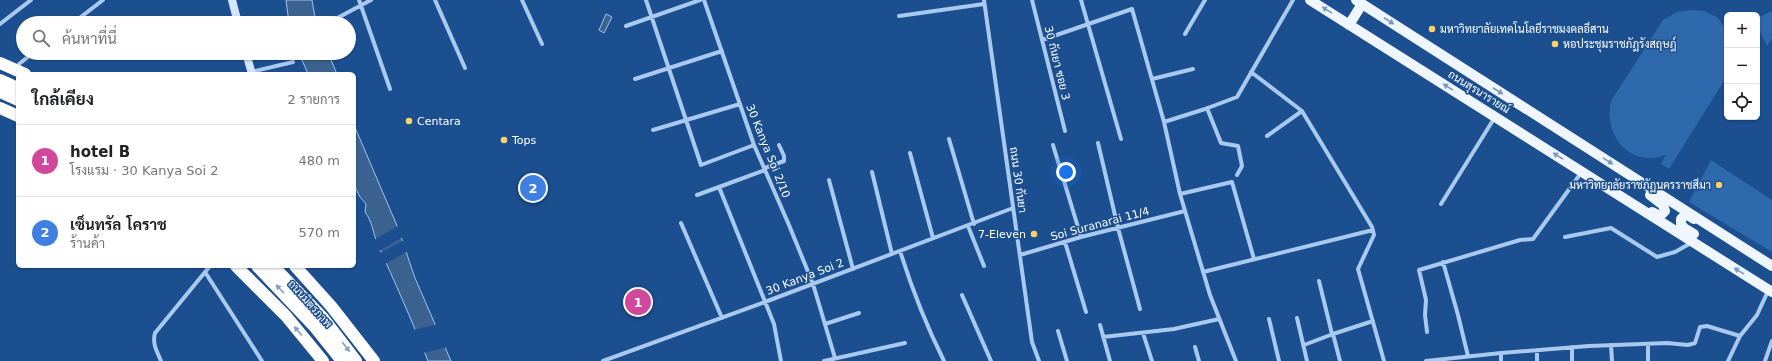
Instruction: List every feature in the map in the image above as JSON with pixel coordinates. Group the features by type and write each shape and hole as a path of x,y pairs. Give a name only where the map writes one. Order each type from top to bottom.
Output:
{"highway":[{"path":"0,63 21,72"},
{"path":"0,80 16,87"},
{"path":"0,92 16,99"},
{"path":"0,108 16,115"},
{"path":"238,268 286,316 323,361"},
{"name":"ถนนมิตรภาพ","path":"259,268 314,326 342,361"},
{"name":"ถนนมิตรภาพ","path":"275,268 323,318 356,361"},
{"path":"297,268 331,306 374,361"}],"main road":[{"name":"ถนนสุรนารายณ์","path":"1310,0 1770,291"},
{"name":"ถนนสุรนารายณ์","path":"1361,1 1772,266"},
{"path":"1349,25 1361,1"},
{"name":"ถนนสุรนารายณ์","path":"1636,179 1641,189 1663,205 1666,211 1660,216 1636,205"},
{"name":"ถนนสุรนารายณ์","path":"1708,251 1706,242 1684,228 1681,224 1681,219 1686,214 1714,229"}],"street":[{"path":"0,24 31,0"},
{"path":"82,16 103,0"},
{"path":"232,0 236,16"},
{"path":"339,16 360,2 371,0"},
{"path":"435,0 465,68"},
{"path":"522,0 542,44"},
{"path":"646,0 701,165 754,145"},
{"path":"626,26 700,0"},
{"name":"30 Kanya Soi 2/10","path":"704,0 754,145 813,284 835,358"},
{"name":"30 กันยา ซอย 3","path":"1032,0 1065,131"},
{"path":"1081,0 1121,139"},
{"path":"1185,34 1205,0"},
{"path":"1164,122 1237,97 1293,0"},
{"path":"360,2 390,89"},
{"path":"899,16 984,2"},
{"name":"ถนน 30 กันยา","path":"984,2 1032,342 1039,361"},
{"path":"1042,40 1132,9 1164,122 1180,194 1203,272 1236,361"},
{"path":"635,79 668,67 722,51"},
{"path":"21,72 19,64 24,60"},
{"path":"248,60 251,72"},
{"path":"255,72 293,62"},
{"path":"1152,79 1193,69"},
{"path":"1251,72 1302,111 1373,230 1374,235 1358,268 1384,361"},
{"path":"653,130 740,104"},
{"path":"1206,108 1221,143 1236,145 1239,148 1242,166 1237,175"},
{"path":"1268,136 1302,111"},
{"path":"1441,204 1495,117"},
{"path":"950,139 974,224"},
{"path":"1098,144 1118,228 1140,310"},
{"path":"698,195 784,161 784,156 779,145"},
{"path":"1053,145 1081,237"},
{"path":"910,153 933,238"},
{"path":"1426,332 1426,300 1419,270 1520,240 1533,239 1582,171"},
{"path":"872,172 892,254"},
{"path":"829,180 853,269"},
{"path":"1180,194 1232,182 1254,259"},
{"path":"718,187 774,324 781,361"},
{"name":"30 Kanya Soi 2","path":"603,361 766,302 1013,208"},
{"name":"Soi Suranarai 11/4","path":"1020,255 1081,237 1185,211"},
{"path":"681,223 722,318"},
{"path":"968,226 984,266"},
{"path":"1565,237 1611,228 1657,257 1675,252 1694,242"},
{"path":"1203,272 1373,230"},
{"path":"1065,242 1086,312"},
{"path":"900,251 910,284 927,328 944,361"},
{"path":"1443,262 1468,356"},
{"path":"161,361 154,346 153,340 155,333 208,268"},
{"path":"205,272 262,361"},
{"path":"1319,281 1340,361"},
{"path":"1728,361 1740,336 1757,315 1770,291"},
{"path":"962,295 991,361"},
{"path":"824,324 859,313"},
{"path":"1297,318 1307,361"},
{"path":"1103,337 1174,329 1220,319"},
{"path":"1269,320 1279,361"},
{"path":"1304,345 1373,321"},
{"path":"1100,325 1110,361"},
{"path":"1426,361 1501,352 1572,347 1667,343 1688,345 1695,343 1700,327 1707,326 1740,336"},
{"path":"1058,331 1067,361"},
{"path":"1143,333 1152,361"},
{"path":"1765,361 1772,341"},
{"path":"824,361 905,343"},
{"path":"1648,344 1648,361"},
{"path":"1611,345 1612,361"},
{"path":"1194,347 1200,361"},
{"path":"1572,347 1572,361"},
{"path":"1537,350 1537,361"},
{"path":"1501,352 1501,361"}],"shaded area":[{"path":"286,0 312,0 315,16 288,16"},
{"path":"1691,10 1704,11 1717,17 1724,27 1724,81 1669,169 1661,164 1666,155 1655,158 1640,157 1623,147 1617,140 1613,131 1610,122 1610,111 1611,101 1663,20 1677,12"},
{"path":"1772,11 1772,38 1767,46 1760,31 1760,17"},
{"path":"606,14 612,17 604,33 599,30"},
{"path":"302,60 331,60 336,72 307,72"},
{"path":"356,130 398,228 415,278 451,361 428,361 377,243 371,223 365,212 366,204 356,189"},
{"path":"1711,160 1772,200 1772,252 1689,202"}],"pier":[{"path":"398,226 403,237 379,251 374,240"},
{"path":"404,240 408,251 385,264 380,253"},
{"path":"438,324 448,347 423,353 413,330"}],"place":[{"name":"มหาวิทยาลัยเทคโนโลยีราชมงคลอีสาน","path":"1432,29"},
{"name":"หอประชุมราชภัฏรังสฤษฎ์","path":"1555,44"},
{"name":"Centara","path":"409,121"},
{"name":"Tops","path":"504,140"},
{"name":"มหาวิทยาลัยราชภัฏนครราชสีมา","path":"1719,185"},
{"name":"เซ็นทรัล โคราช","path":"533,188"},
{"name":"7-Eleven","path":"1034,234"},
{"name":"hotel B","path":"638,302"}]}
